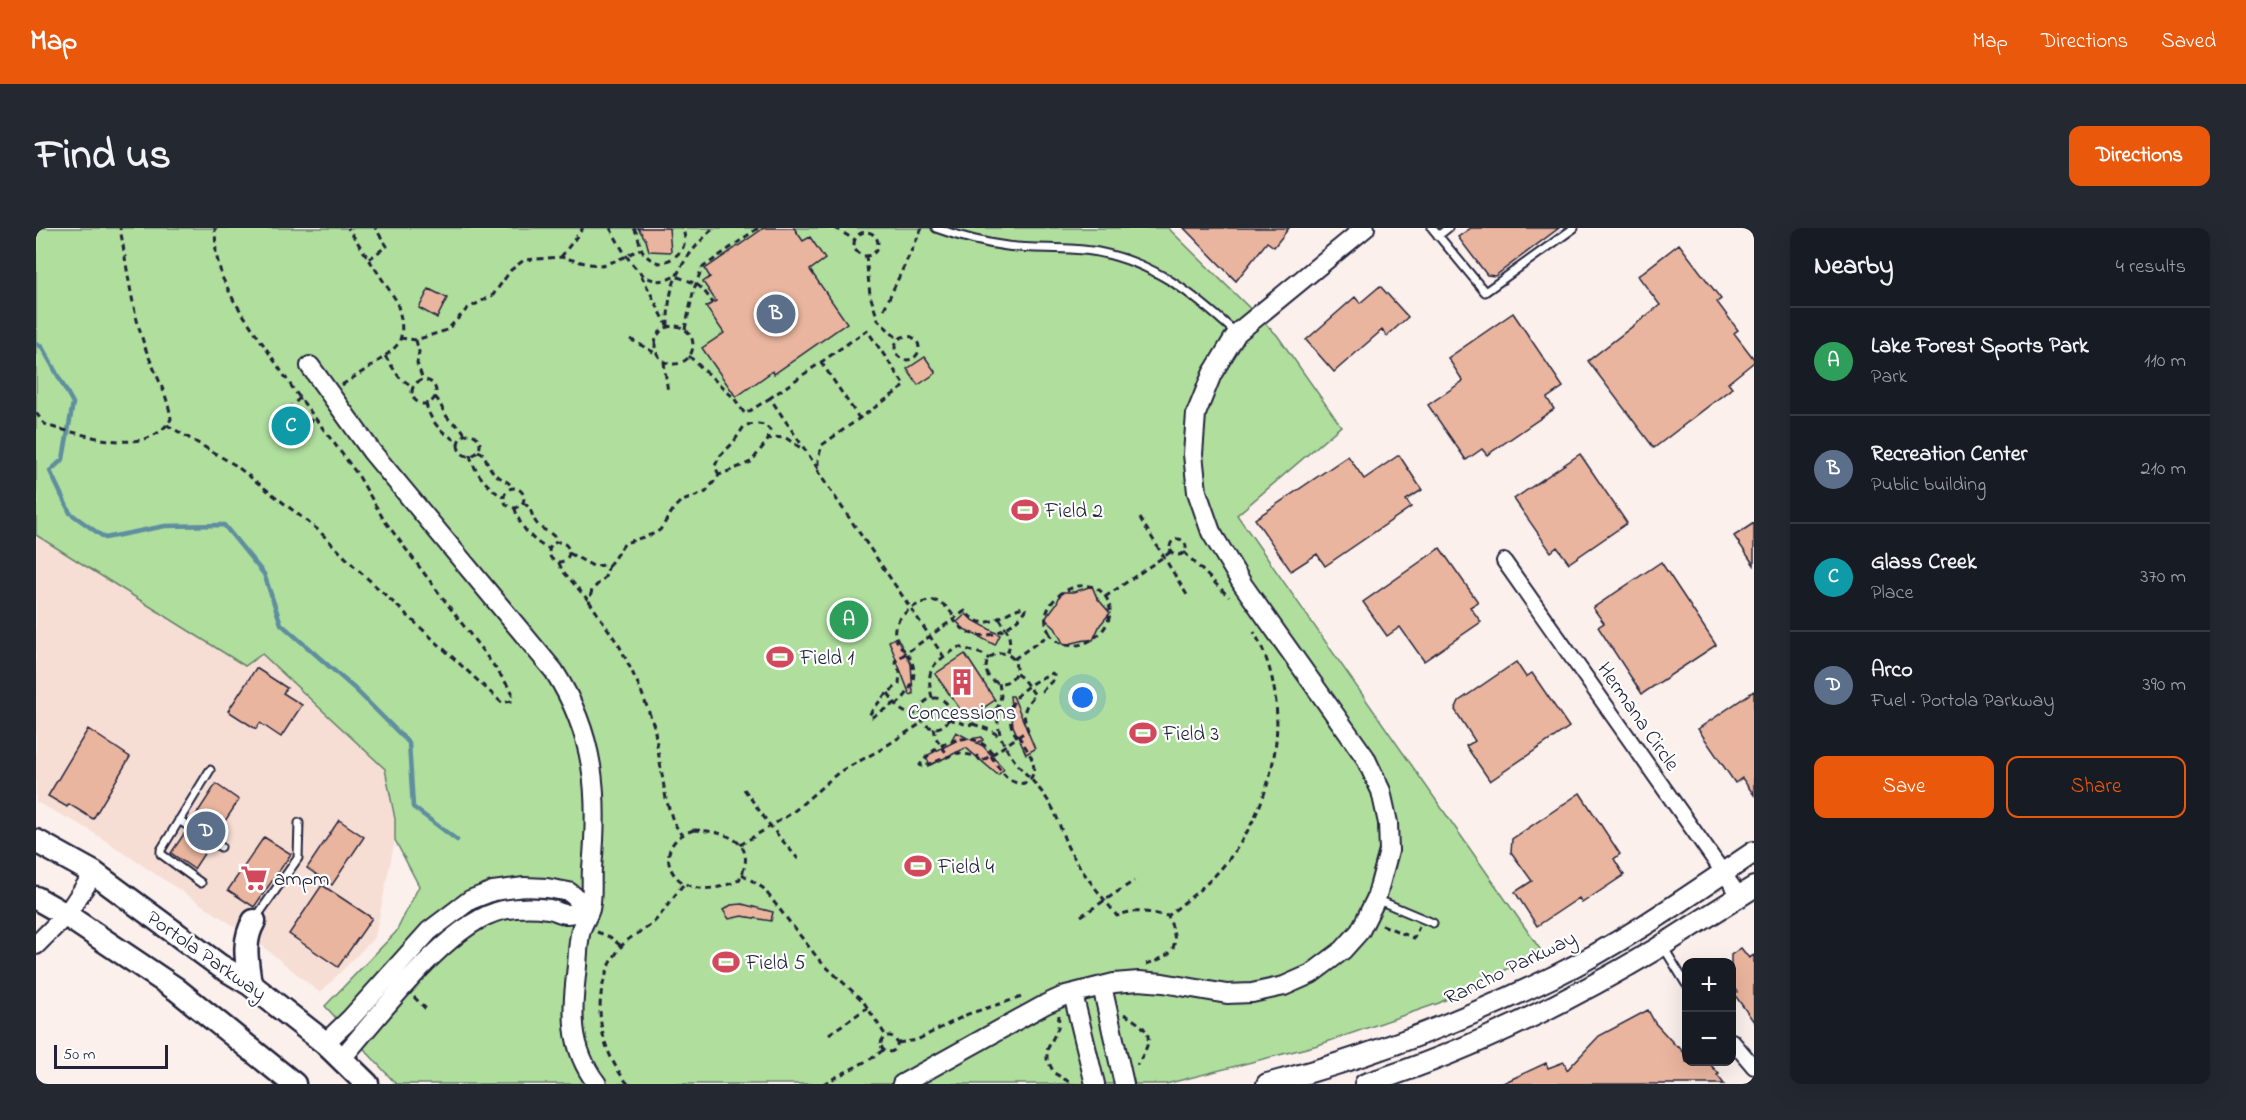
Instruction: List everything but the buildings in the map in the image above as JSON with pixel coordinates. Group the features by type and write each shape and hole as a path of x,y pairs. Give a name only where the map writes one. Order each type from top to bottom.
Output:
{"main road":[{"name":"Portola Parkway","path":"36,841 94,873 220,966 250,984 334,1051 367,1084"},
{"name":"Rancho Parkway","path":"1267,1084 1314,1072 1422,1036 1554,976 1636,930 1754,852"},
{"path":"1365,1084 1409,1070 1487,1038 1564,1000 1663,945 1747,891"},
{"path":"36,898 66,915 176,989 294,1084"},
{"path":"250,984 245,945 247,933 254,921"}],"street":[{"path":"902,1084 1046,1004 1073,993 1114,983 1139,981 1227,994 1252,993 1284,986 1317,971 1343,950 1359,931 1376,899 1389,851 1388,823 1381,791 1365,757 1238,576 1211,532 1197,492 1193,454 1196,414 1212,374 1237,333 1365,228"},
{"path":"310,366 372,452 540,652 568,692 588,744 595,792 596,833 590,909 581,930 572,1013 578,1048 597,1084"},
{"name":"Hermana Circle","path":"1504,561 1724,873 1747,891"},
{"path":"36,945 66,915 94,873"},
{"path":"334,1051 457,933 477,920 502,910 552,909 566,914 590,909"},
{"path":"1102,986 1124,1084"},
{"path":"1073,993 1095,1084"},
{"path":"1736,1047 1754,1067"}],"lane":[{"path":"936,228 970,239 1007,246 1075,249 1120,257 1169,278 1203,303 1237,333"},
{"path":"1432,228 1485,292 1574,228"},
{"path":"1438,236 1448,228"},
{"path":"201,883 161,854 162,846 210,770"},
{"path":"179,820 221,848"},
{"path":"254,921 298,858 299,823"},
{"path":"1376,899 1433,923"},
{"path":"1663,945 1682,977"}],"path":[{"path":"36,413 45,424 91,437 122,442 158,434 171,419 137,322 120,228"},
{"path":"167,425 235,465 318,530 502,702 509,702 512,699 513,694 502,677 384,519 358,475 300,398 230,293 220,269 215,228"},
{"path":"348,228 396,300 401,321 400,338 396,347 371,365"},
{"path":"369,259 387,246 375,228"},
{"path":"561,257 583,228"},
{"path":"610,228 641,275 668,327"},
{"path":"634,228 640,249 650,259 659,263 677,257 683,248 685,235 682,228"},
{"path":"668,327 668,306 675,276 690,251 713,228"},
{"path":"685,329 696,283 705,265 758,228"},
{"path":"835,228 855,240"},
{"path":"866,256 876,250 876,239 869,228"},
{"path":"884,309 922,228"},
{"path":"866,256 856,251 855,240 860,234 867,233 876,239"},
{"path":"683,248 690,251"},
{"path":"400,338 416,340 447,330 467,309 493,295 517,264 532,258 561,257 602,265 640,249"},
{"path":"866,256 870,295 878,320 899,340"},
{"path":"677,257 684,262"},
{"path":"641,275 661,281 675,276 696,283 701,285 713,303"},
{"path":"630,339 657,354 664,361 676,364 689,356 693,340 685,329 674,326 662,329 655,339 654,346 657,354"},
{"path":"719,474 715,466 716,461 733,443 742,427 745,414 867,330 905,386 822,445 818,469"},
{"path":"908,336 915,339 919,347 915,357 908,360 898,356 896,348 899,340 908,336"},
{"path":"416,340 419,352 417,363 423,380"},
{"path":"385,356 399,377 414,387"},
{"path":"689,356 734,398 745,414"},
{"path":"664,361 668,393"},
{"path":"821,362 859,418"},
{"path":"428,380 434,385 435,397 426,404 419,403 413,397 414,387 417,382 428,380"},
{"path":"435,397 447,417 462,428 465,435"},
{"path":"300,398 288,409 288,420 303,429 314,417"},
{"path":"770,398 818,469 821,478 944,657"},
{"path":"426,404 429,415 440,429 447,436 459,441"},
{"path":"742,427 750,424 765,425 770,430 768,440"},
{"path":"465,435 477,438 478,451 465,455 459,450 459,441 465,435"},
{"path":"589,602 592,590 605,577 609,565 625,543 660,530 680,502 706,492 719,474 751,462 768,440 774,437 786,438 807,453"},
{"path":"478,451 484,454 488,466 509,482 512,488"},
{"path":"470,455 482,477 503,496 507,506 515,508"},
{"path":"503,496 507,490 512,488 522,491 523,502 515,508"},
{"path":"523,502 528,505 536,523 554,536 556,542"},
{"path":"515,508 520,521 537,542 549,549 551,559 559,562 566,560 570,553"},
{"path":"1140,518 1187,596"},
{"path":"1172,551 1171,545 1178,539 1186,545 1184,552"},
{"path":"556,542 566,544 570,553 593,566 609,565"},
{"path":"549,549 556,542"},
{"path":"1105,597 1172,551"},
{"path":"1172,551 1177,554 1184,552"},
{"path":"1184,552 1235,603"},
{"path":"559,562 562,570 589,602 620,647 640,688 654,726 666,799 673,821 682,836"},
{"path":"1090,586 1105,597 1110,609 1109,617 1103,630 1091,640 1079,646 1070,646 1055,640 1050,634 1046,629 1047,615 1052,603 1062,593 1075,587 1090,586"},
{"path":"955,619 945,606 929,601 911,609 898,622 895,628 898,644 906,653 914,671 913,681 905,697 872,717 869,716 869,712 895,689 900,678 895,661 906,653 930,636 955,619 966,611 972,619 990,623 1011,611 1026,608 1025,612 1006,628 995,634 968,633 955,619"},
{"path":"999,618 1010,639 1007,654"},
{"path":"949,719 990,730 999,737 1018,766 1053,809 1072,856 1117,916 1127,911 1138,911 1168,916 1200,890 1230,858 1253,820 1270,779 1275,751 1277,706 1268,664 1250,625"},
{"path":"1014,659 1050,634"},
{"path":"932,698 929,674 932,665 959,647 982,654 988,659"},
{"path":"998,653 1007,654 1014,659 1015,674 1010,681 999,683 991,680 986,672 988,659 998,653"},
{"path":"1015,674 1022,678 1028,686 1035,695 1025,707 1023,717 1028,730 1018,737 992,755 981,762 977,756 962,753 921,767 921,762 941,746 952,739 964,737 979,742 992,755 1010,780 1024,784 1034,774 1033,763 1018,737 1011,724 1010,708 1020,692 1028,686 1052,673 1054,679 1041,692 1043,693"},
{"path":"999,683 1001,696 998,707 999,737"},
{"path":"888,693 902,712 920,714"},
{"path":"932,698 940,698 948,704 951,713 944,725 934,728 923,722 920,714 922,705 932,698"},
{"path":"973,724 998,707"},
{"path":"740,845 792,813 839,772 880,750 923,722"},
{"path":"934,728 933,733 949,756"},
{"path":"744,789 771,827 798,859"},
{"path":"694,830 703,830 728,837 740,845 746,852 746,866 739,880 717,888 698,888 684,884 671,873 669,861 671,849 682,836 694,830"},
{"path":"742,874 763,888 820,961 868,1008 886,1036"},
{"path":"1081,916 1134,881"},
{"path":"628,1084 607,1047 599,1005 603,979 621,946 656,920 684,884"},
{"path":"1138,966 1162,960 1172,950 1175,936 1168,916"},
{"path":"581,930 603,934 621,946"},
{"path":"414,998 419,992"},
{"path":"898,1043 917,1040 969,1014 1032,994"},
{"path":"829,1034 868,1008"},
{"path":"1058,1011 1058,1028 1047,1050 1047,1059 1054,1073 1073,1084"},
{"path":"886,1036 894,1037 898,1043"},
{"path":"883,1050 881,1043 886,1036"},
{"path":"883,1050 892,1052 898,1043"},
{"path":"823,1084 883,1050"}],"shaded area":[{"path":"36,535 245,666 262,654 385,769 395,819 395,840 375,937 320,993 255,940 83,826 36,802"}],"green space":[{"path":"36,228 1168,228 1277,335 1341,426 1237,515 1542,952 1439,1003 1318,1045 1166,1084 396,1084 325,1006 396,932 419,886 395,840 395,819 385,769 262,654 245,666 36,535"}],"waterway":[{"path":"36,344 42,347 73,403 63,459 50,471 70,513 105,538 165,526 224,525 264,574 281,624 355,689 409,743 413,807 457,840"}],"place":[{"name":"Recreation Center","path":"776,314"},
{"name":"Glass Creek","path":"291,426"},
{"name":"Field 2","path":"1025,510"},
{"name":"Lake Forest Sports Park","path":"849,620"},
{"name":"Field 1","path":"780,657"},
{"name":"Concessions","path":"962,682"},
{"name":"Field 3","path":"1143,733"},
{"name":"Arco","path":"206,831"},
{"name":"Field 4","path":"918,866"},
{"name":"ampm","path":"254,878"},
{"name":"Field 5","path":"726,962"}]}
